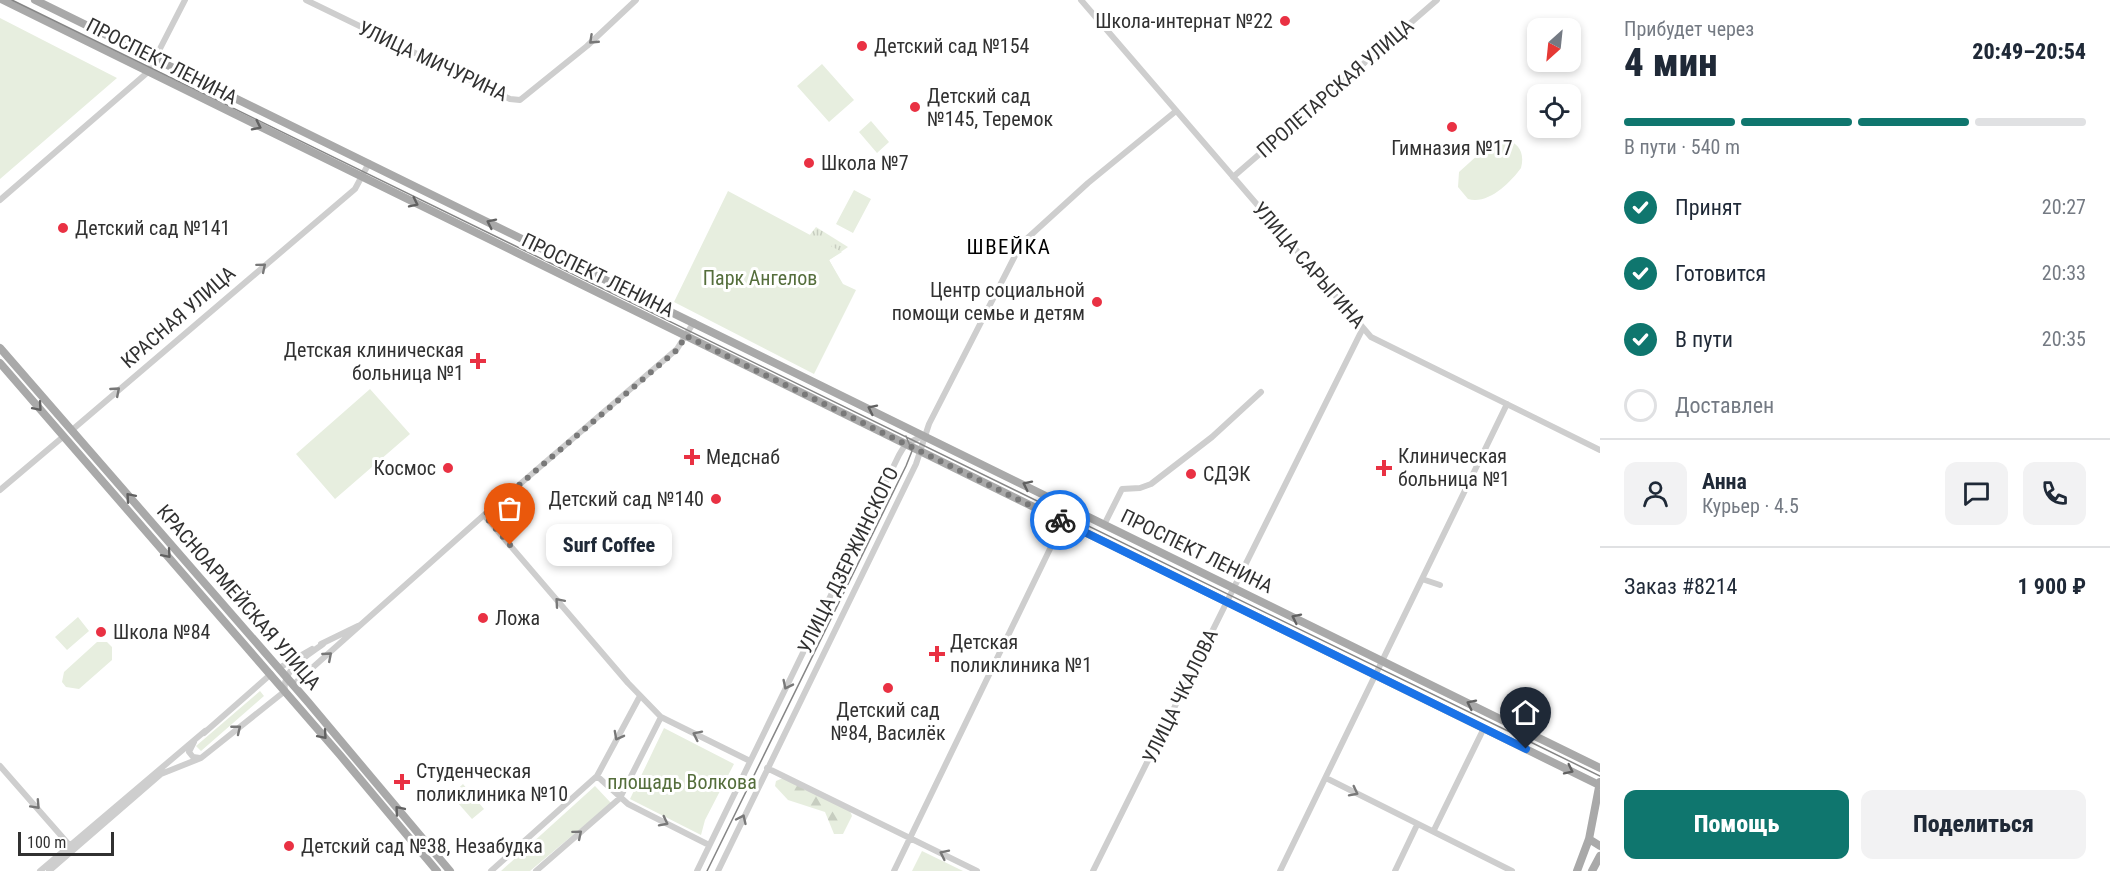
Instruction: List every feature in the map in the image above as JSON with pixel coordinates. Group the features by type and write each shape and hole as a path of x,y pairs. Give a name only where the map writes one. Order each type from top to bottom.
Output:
{"main road":[{"name":"ПРОСПЕКТ ЛЕНИНА","path":"35,0 924,434 1600,768"},
{"name":"ПРОСПЕКТ ЛЕНИНА","path":"7,2 361,178 1599,784"},
{"name":"КРАСНОАРМЕЙСКАЯ УЛИЦА","path":"0,348 286,676 450,871"},
{"name":"КРАСНОАРМЕЙСКАЯ УЛИЦА","path":"0,363 271,674 437,871"},
{"name":"КРАСНАЯ УЛИЦА","path":"64,436 72,430"},
{"path":"271,674 279,668"},
{"path":"285,691 293,685"},
{"path":"1577,871 1589,839 1599,784"},
{"path":"1589,839 1600,846"},
{"path":"1592,871 1600,856"}],"street":[{"path":"0,200 148,72 185,0"},
{"name":"УЛИЦА МИЧУРИНА","path":"306,0 510,99 520,100 587,46 636,0"},
{"name":"УЛИЦА САРЫГИНА","path":"1081,0 1363,328 1381,342 1600,450"},
{"name":"ПРОЛЕТАРСКАЯ УЛИЦА","path":"1233,177 1437,0"},
{"path":"924,434 1021,244 1088,183 1176,111"},
{"name":"КРАСНАЯ УЛИЦА","path":"72,430 355,189 369,163"},
{"path":"293,685 349,638 484,515 677,350 694,322"},
{"name":"УЛИЦА ЧКАЛОВА","path":"1093,871 1363,328"},
{"path":"1105,523 1122,489 1140,489 1151,484 1212,437 1261,392"},
{"path":"1280,871 1507,404"},
{"name":"УЛИЦА ДЗЕРЖИНСКОГО","path":"697,871 905,444 924,434"},
{"name":"УЛИЦА ДЗЕРЖИНСКОГО","path":"718,871 921,452 924,434"},
{"name":"КРАСНАЯ УЛИЦА","path":"0,490 64,436"},
{"path":"484,515 640,696 661,717 750,761"},
{"path":"894,871 1063,522"},
{"path":"1422,579 1440,585"},
{"path":"279,668 361,625"},
{"path":"40,871 161,774 201,758 285,691 286,676 323,644"},
{"path":"49,871 71,848 271,674"},
{"path":"491,871 597,776 640,696"},
{"path":"536,871 620,798 661,717"},
{"path":"1434,830 1484,728"},
{"path":"201,758 194,757 188,750 206,731"},
{"path":"0,766 71,848"},
{"path":"767,768 977,871"},
{"path":"597,776 620,798 709,845"},
{"path":"1326,778 1512,871"},
{"path":"1395,871 1417,825"}],"green space":[{"path":"0,18 117,78 0,179"},
{"path":"822,64 854,100 829,122 797,86"},
{"path":"871,121 889,142 877,153 859,132"},
{"path":"1505,139 1520,149 1521,168 1505,186 1491,196 1476,200 1468,199 1458,187 1459,172 1490,144"},
{"path":"854,190 871,199 853,233 836,224"},
{"name":"Парк Ангелов","path":"728,191 842,252 829,260 843,284 856,290 814,374 674,302"},
{"path":"816,227 848,247 829,260 836,273 802,245"},
{"path":"370,389 410,434 335,499 296,454"},
{"path":"78,617 89,631 67,650 55,637"},
{"path":"97,642 107,642 112,647 112,660 79,689 66,687 62,682 64,672"},
{"path":"260,691 264,696 201,751 196,746"},
{"name":"площадь Волкова","path":"664,728 734,764 705,820 701,835 630,799"},
{"path":"783,778 850,811 852,816 843,834 834,834 825,812 788,800 775,786 776,781"},
{"path":"463,784 484,809 472,819 451,795"},
{"path":"595,786 611,803 530,871 501,871"},
{"path":"922,851 963,871 912,871"}],"tram line":[{"path":"12,0 1600,776"},
{"path":"707,871 906,466 912,451 906,436"}],"way so far":[{"path":"510,545 484,515 677,350 686,336 1060,520"}],"place":[{"name":"Школа-интернат №22","path":"1285,21"},
{"name":"Детский сад №154","path":"862,46"},
{"name":"Детский сад №145, Теремок","path":"915,107"},
{"name":"Гимназия №17","path":"1452,127"},
{"name":"Школа №7","path":"809,163"},
{"name":"Детский сад №141","path":"63,228"},
{"name":"Центр социальной помощи семье и детям","path":"1097,302"},
{"name":"Детская клиническая больница №1","path":"478,361"},
{"name":"Медснаб","path":"692,457"},
{"name":"Космос","path":"448,468"},
{"name":"Клиническая больница №1","path":"1384,468"},
{"name":"СДЭК","path":"1191,474"},
{"name":"Детский сад №140","path":"716,499"},
{"name":"Surf Coffee","path":"510,545"},
{"name":"Ложа","path":"483,618"},
{"name":"Школа №84","path":"101,632"},
{"name":"Детская поликлиника №1","path":"937,654"},
{"name":"Детский сад №84, Василёк","path":"888,688"},
{"name":"Студенческая поликлиника №10","path":"402,782"},
{"name":"Детский сад №38, Незабудка","path":"289,846"}],"district":[{"name":"ШВЕЙКА","path":"1009,247"}],"route":[{"path":"1060,520 1526,749"}]}
